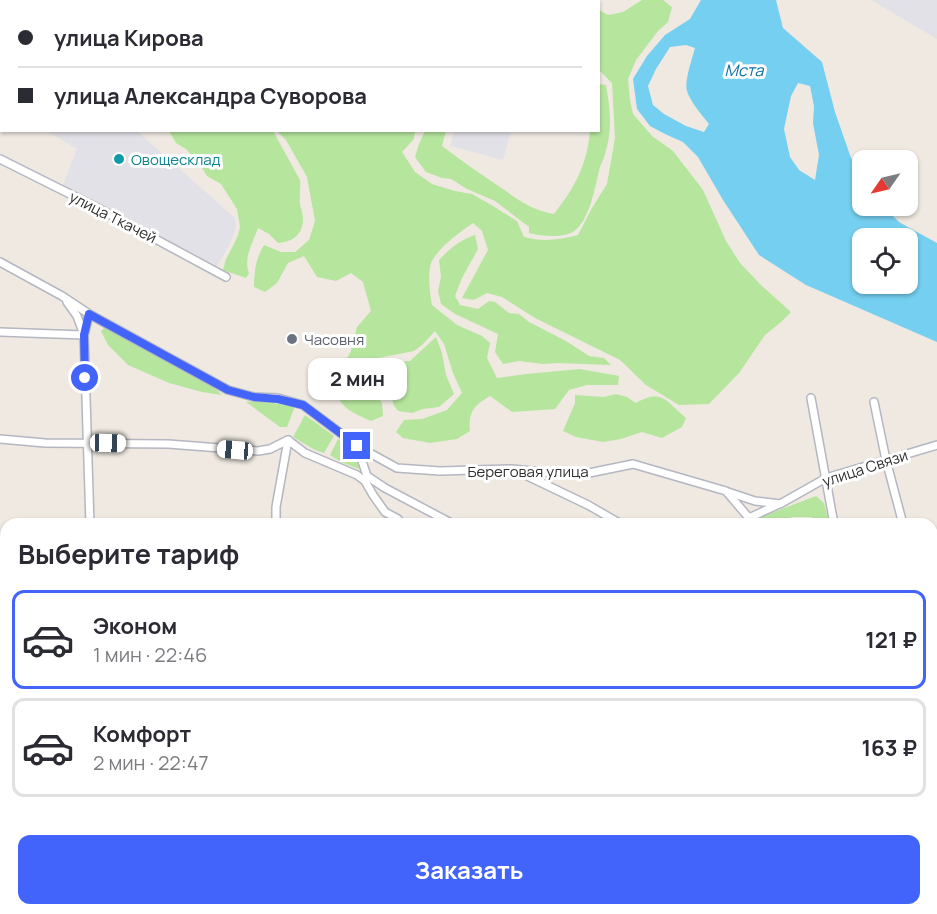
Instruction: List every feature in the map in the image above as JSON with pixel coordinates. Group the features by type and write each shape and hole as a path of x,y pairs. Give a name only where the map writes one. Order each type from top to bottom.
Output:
{"street":[{"name":"улица Ткачей","path":"0,159 98,208 226,277"},
{"name":"Береговая улица","path":"0,262 228,390 303,405 357,446 397,468 440,471 512,469 552,473 589,473 633,464 726,491"},
{"path":"62,296 77,316 84,335"},
{"path":"89,314 84,335 90,518"},
{"path":"0,332 84,335"},
{"path":"812,398 833,518"},
{"path":"874,402 901,518"},
{"path":"0,439 45,443 168,444 258,451 270,449 288,440"},
{"path":"276,518 288,440"},
{"path":"288,440 305,453 357,475 365,481 385,512 396,518"},
{"name":"улица Связи","path":"749,518 780,504 826,478 937,445"},
{"path":"357,446 367,476 439,518"},
{"path":"512,469 611,518"},
{"path":"726,491 756,501 780,504"},
{"path":"726,491 749,518"}],"shaded area":[{"path":"871,0 937,0 937,39"},
{"path":"49,132 138,132 235,218 236,227 230,244 217,266 63,185 77,149"},
{"path":"454,132 511,132 503,160 450,146"}],"green space":[{"path":"642,0 663,0 672,7 668,22 658,31 636,60 628,79 633,114 652,136 673,151 703,190 726,241 740,263 791,312 765,335 739,373 709,404 679,405 646,385 620,360 535,318 502,297 487,293 474,300 462,298 488,250 482,231 473,223 447,243 432,261 429,276 431,301 432,305 457,325 482,336 490,343 487,358 497,378 580,369 619,376 618,385 587,385 569,390 555,409 512,412 490,396 473,410 470,431 457,439 430,443 403,438 396,432 404,420 422,419 447,410 462,393 444,344 435,331 414,351 378,358 365,379 382,403 383,416 371,421 349,410 333,390 351,351 357,327 371,311 363,282 351,273 336,281 317,277 304,256 288,263 277,283 265,292 254,287 256,265 264,245 281,252 295,252 309,240 315,221 307,177 286,140 278,132 415,132 414,139 402,152 415,172 432,184 472,194 493,206 517,221 524,237 551,240 578,235 607,184 615,138 612,83 600,71 600,11 608,15 623,12"},
{"path":"600,84 606,85 610,130 591,203 583,221 577,228 561,236 529,233 529,227 495,201 451,179 426,172 415,157 425,132 446,132 442,146 519,200 539,210 554,214 579,175 590,132 600,132"},
{"path":"170,132 274,132 300,180 303,219 296,237 278,243 258,228 248,256 249,273 246,278 223,270 240,227 237,209 221,184 207,176 197,160 176,143"},
{"path":"475,235 478,249 455,296 460,305 478,309 489,301 495,302 509,313 519,314 589,356 604,358 611,365 543,364 519,361 503,364 495,352 498,334 455,314 441,304 438,291 441,277 439,260 455,245"},
{"path":"106,326 210,384 222,395 169,383 128,365 108,345 101,331"},
{"path":"436,337 446,375 454,394 439,407 412,413 398,411 393,404 392,394 373,383 377,374 396,362 410,361"},
{"path":"616,394 636,403 652,397 664,399 686,418 682,427 662,438 642,432 603,442 576,437 563,431 575,403 575,395 604,397"},
{"path":"258,401 295,406 287,427 280,427 246,402"},
{"path":"305,415 334,436 324,453 293,437"},
{"path":"338,439 352,452 359,469 330,455"},
{"path":"816,496 824,503 828,518 763,518 761,517"}],"water":[{"name":"Мста","path":"701,0 776,0 783,28 822,62 835,112 852,160 852,216 893,216 910,228 852,228 852,294 918,294 918,232 937,243 937,342 806,285 759,255 698,157 683,142 650,126 637,109 633,79 647,56 665,35 690,19","holes":["686,45 695,48 686,87 694,104 709,124 704,132 686,126 653,105 648,86 670,47","798,83 810,86 814,106 813,123 819,155 815,180 799,170 790,157 784,129 791,96"]}],"place":[{"name":"Овощесклад","path":"119,159"},
{"name":"Часовня","path":"292,339"}],"route":[{"path":"85,378 84,335 89,314 228,390 303,405 357,446"}]}
